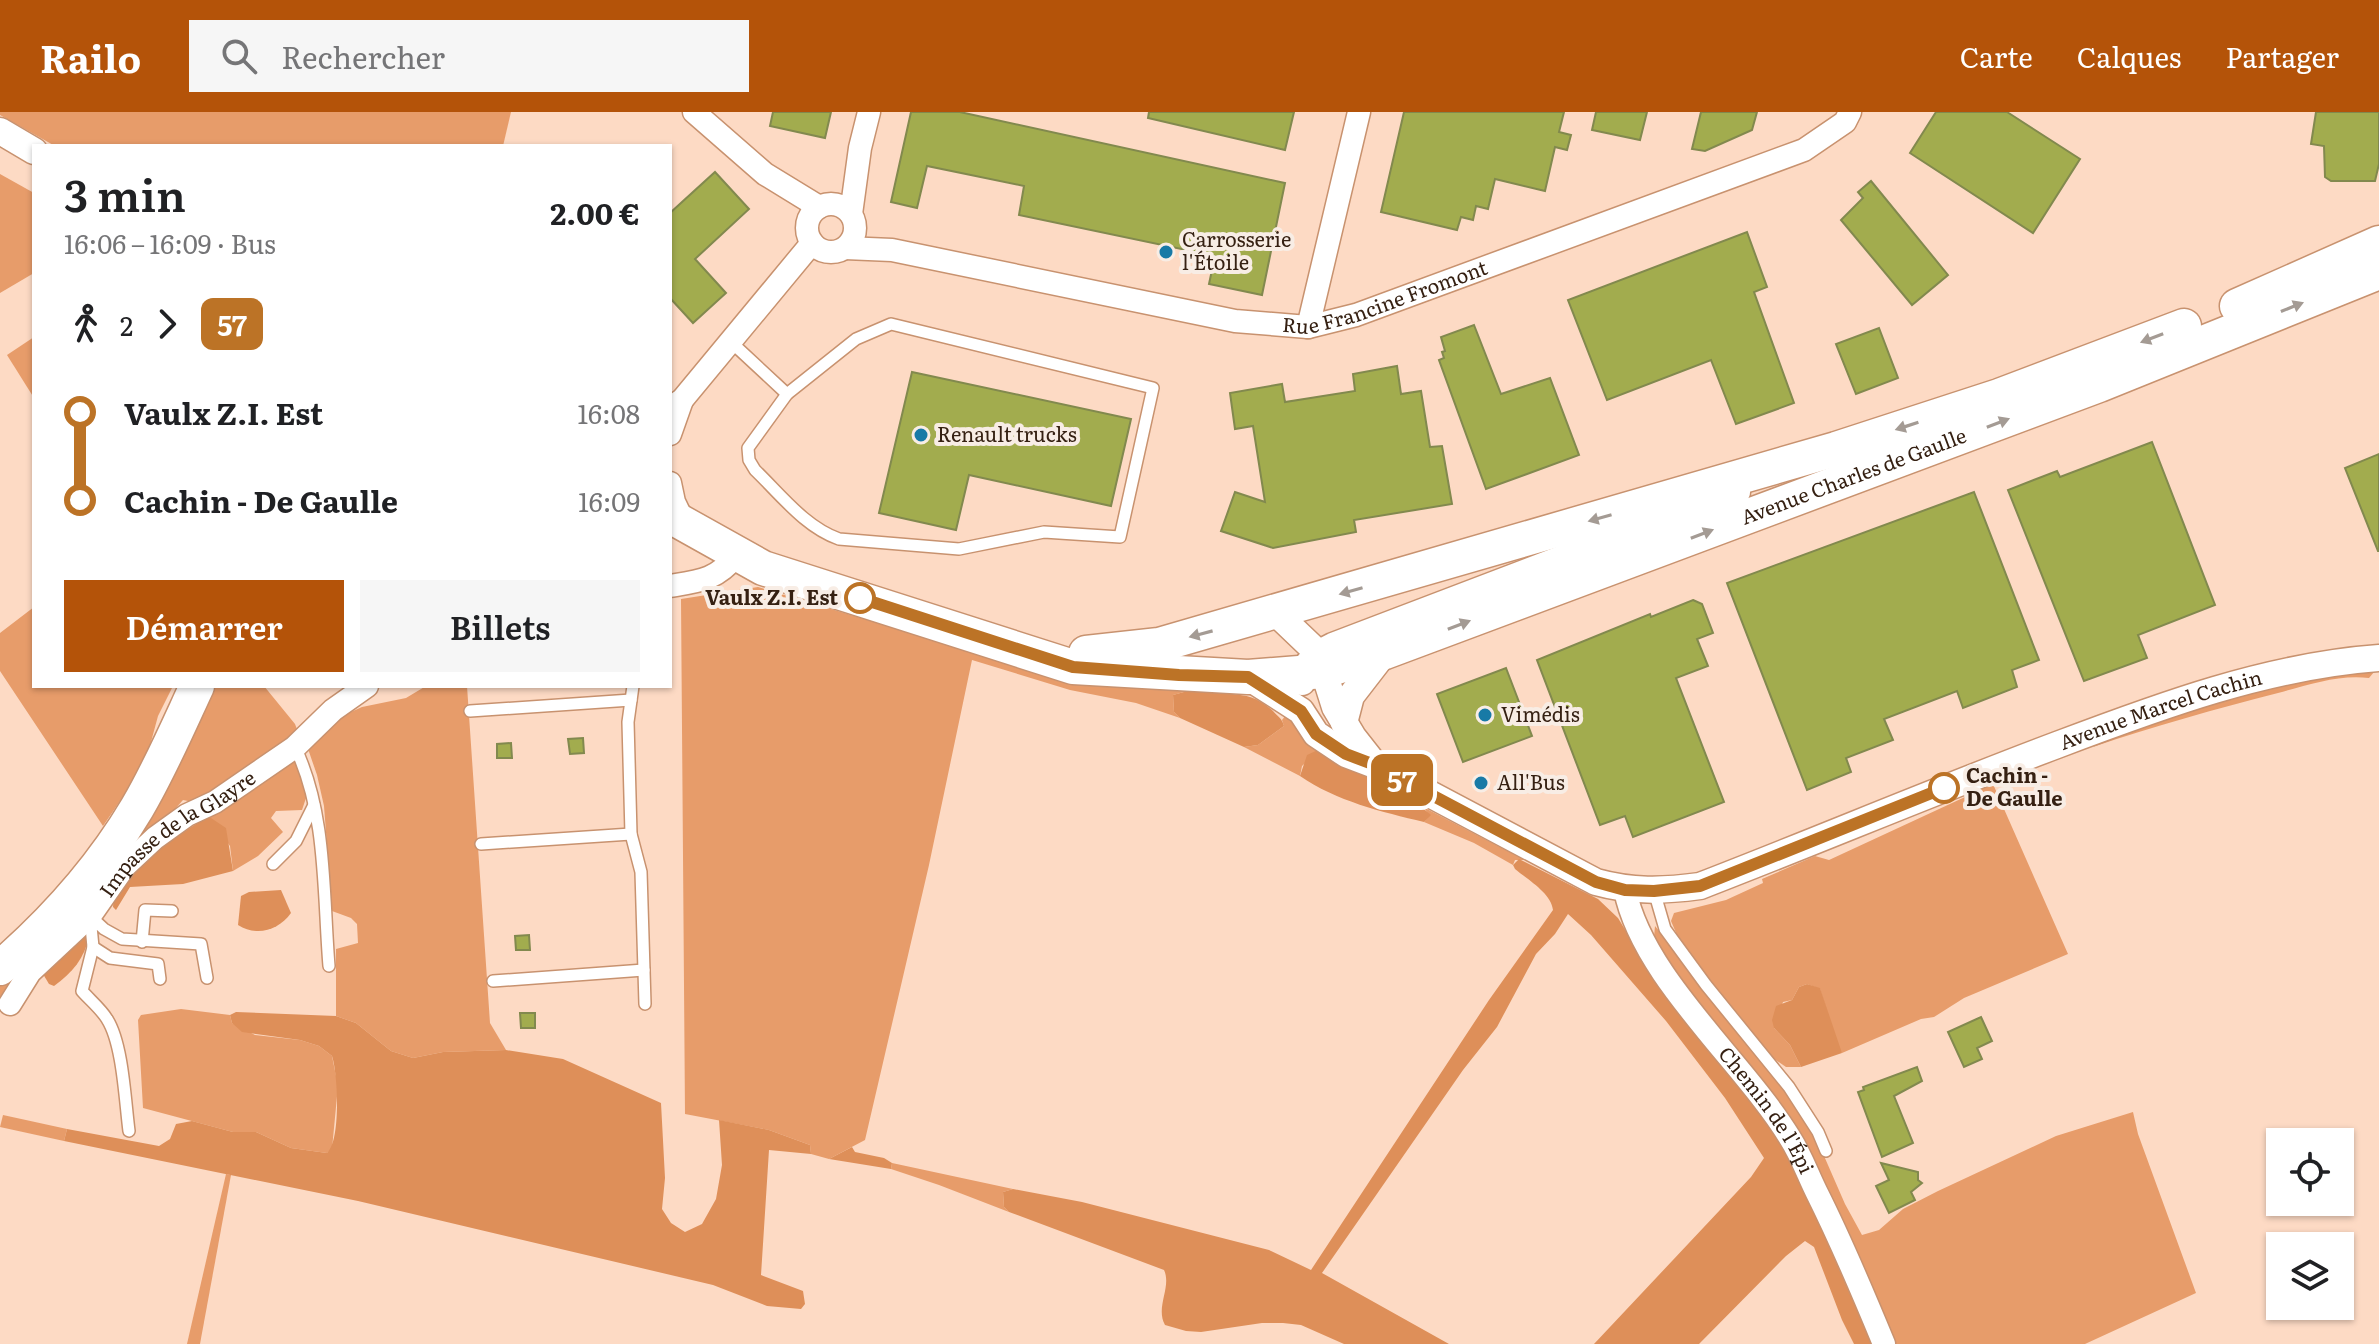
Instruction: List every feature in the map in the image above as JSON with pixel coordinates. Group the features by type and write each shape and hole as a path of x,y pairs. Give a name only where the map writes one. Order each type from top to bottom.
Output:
{"main road":[{"name":"Avenue Charles de Gaulle","path":"1276,613 1836,449 1999,396 2222,312 2379,243"},
{"name":"Avenue Charles de Gaulle","path":"1315,666 1385,652 2099,385 2379,272"},
{"path":"677,520 763,568 1073,667 1165,675 1248,677 1315,666"},
{"path":"1030,652 1093,653 1159,645 1276,613"},
{"path":"0,968 55,915 120,833 163,760 196,688"}],"street":[{"name":"Rue Francine Fromont","path":"694,112 830,228 892,250 1235,321 1308,327 1356,315 1804,150 1845,122 1850,112"},
{"path":"672,424 676,404 775,285 830,228 860,148 869,112"},
{"path":"1308,327 1359,112"},
{"path":"0,131 32,150"},
{"name":"Avenue Charles de Gaulle","path":"1315,666 1836,449"},
{"path":"672,492 677,520"},
{"path":"672,586 709,580 737,555"},
{"name":"Avenue Marcel Cachin","path":"1276,613 1315,666 1344,723 1375,765"},
{"path":"1344,723 1351,696 1385,652"},
{"name":"Avenue Marcel Cachin","path":"1248,677 1301,711 1316,734 1346,754 1375,765 1596,882 1625,890 1654,891 1700,886 2120,721 2285,672 2379,658"},
{"path":"1301,711 1315,666"},
{"name":"Impasse de la Glayre","path":"10,1004 30,972 90,916 125,866 155,838 187,815 215,802 295,747 333,710 364,688"},
{"name":"Chemin de l'Épi","path":"1625,890 1645,943 1667,977 1763,1098 1791,1139 1852,1263 1884,1344"}],"lane":[{"path":"891,324 1153,388 1120,537 1044,532 959,549 839,539 811,525 755,470 749,460 748,448 787,394 856,339 891,324"},
{"path":"730,341 787,394"},
{"path":"633,688 628,722 631,834 641,872 645,1004"},
{"path":"470,711 631,700"},
{"path":"295,747 315,804 329,966"},
{"path":"273,864 296,841 315,804"},
{"path":"481,844 631,834"},
{"path":"1654,891 1665,929 1789,1087 1818,1132 1826,1151"},
{"path":"142,942 145,910 172,911"},
{"path":"90,916 122,939 201,944 207,978"},
{"path":"90,916 93,947 82,991 108,1020 114,1037 129,1131"},
{"path":"93,947 110,958 158,964 160,979"},
{"path":"493,981 644,970"}],"shaded area":[{"path":"0,112 511,112 503,144 51,144 0,115"},
{"path":"0,174 32,192 32,274 0,293"},
{"path":"32,338 32,395 7,355"},
{"path":"758,587 964,649 1202,687 1173,695 1174,712 1180,718 1136,703 1070,690 972,660 929,865 865,1140 829,1159 811,1154 810,1145 769,1130 685,1114 681,599"},
{"path":"32,609 32,688 172,688 158,716 145,764 103,826 0,671 0,633"},
{"path":"2374,672 2369,678 2335,679 2300,687 2093,747 2104,739 2271,689"},
{"path":"1202,687 1216,693 1242,695 1263,703 1281,719 1284,726 1258,745 1244,747 1180,718 1174,712 1173,695"},
{"path":"213,688 266,688 298,732 207,796 193,802 183,800 3,1001 0,986 133,842 182,759"},
{"path":"423,688 467,688 490,1023 506,1050 443,1052 413,1058 391,1051 356,1023 336,1016 336,949 358,943 357,924 351,918 332,911 324,806 307,746 335,719 362,707 406,698"},
{"path":"1286,715 1320,749 1302,766 1300,776 1244,747 1258,745 1284,726 1282,720"},
{"path":"1320,749 1431,815 1424,822 1392,814 1360,805 1314,785 1300,776 1307,755"},
{"path":"291,759 295,761 307,795 302,810 276,811 271,818 283,832 258,856 233,871 230,846 208,816"},
{"path":"1993,784 2068,954 1964,998 1934,1017 1921,1019 1842,1053 1820,989 1807,984 1799,987 1792,1000 1783,1002 1774,1028 1790,1045 1801,1067 1786,1067 1770,1056 1680,942 1671,921 1674,913 1726,900 1763,883 1762,879 1815,856 1829,860"},
{"path":"1423,807 1525,860 1515,860 1513,865 1474,843 1424,822 1430,815"},
{"path":"208,816 226,828 233,871 183,884 130,887 116,910 113,907 114,894 146,857"},
{"path":"1519,859 1598,899 1618,918 1643,959 1780,1134 1872,1344 1854,1344 1814,1247 1805,1241 1786,1256 1699,1344 1594,1344 1751,1177 1764,1158 1725,1098 1666,1021 1591,935 1568,914 1536,954 1497,1027 1463,1070 1322,1273 1449,1344 1344,1344 1301,1325 1283,1323 1201,1332 1165,1325 1162,1318 1166,1283 1164,1270 1009,1212 1004,1207 1003,1192 1013,1189 1082,1202 1269,1250 1311,1270 1489,1000 1553,910 1544,892 1515,869 1513,865"},
{"path":"281,890 291,913 280,924 260,931 238,925 241,896 249,892"},
{"path":"1655,926 1780,1081 1814,1133 1862,1235 1879,1230 1903,1209 1938,1191 2056,1136 2133,1112 2138,1134 2196,1293 2085,1344 1890,1344 1771,1093 1669,965 1654,937"},
{"path":"84,934 89,936 77,964 54,986 49,984 43,974"},
{"path":"1807,984 1820,988 1842,1053 1801,1067 1790,1045 1774,1028 1772,1020 1776,1006 1792,1000 1799,987"},
{"path":"181,1009 230,1015 232,1023 255,1035 300,1040 319,1046 332,1056 338,1086 332,1149 327,1153 291,1148 256,1132 233,1132 143,1108 138,1020 141,1015"},
{"path":"236,1012 336,1016 356,1023 391,1051 413,1058 443,1052 506,1050 563,1059 661,1103 665,1178 662,1209 671,1223 685,1232 702,1224 716,1199 722,1165 719,1120 769,1130 810,1145 811,1154 769,1150 761,1275 803,1291 805,1304 801,1309 767,1306 713,1285 358,1201 64,1141 67,1129 159,1146 170,1139 176,1124 192,1121 233,1132 256,1132 291,1148 327,1153 335,1135 336,1122 337,1091 332,1056 319,1046 300,1040 242,1032 232,1023 230,1015"},
{"path":"3,1115 67,1129 64,1141 0,1127"},
{"path":"852,1147 855,1152 884,1158 892,1163 891,1169 829,1159"},
{"path":"892,1163 1013,1189 1003,1192 1004,1207 1009,1212 891,1169"},
{"path":"226,1174 231,1175 200,1344 187,1344"}],"building":[{"path":"773,112 831,112 825,138 770,126"},
{"path":"911,112 960,112 1285,183 1262,295 1209,284 1215,256 1019,215 1024,186 927,166 917,208 891,202"},
{"path":"1149,112 1294,112 1285,150 1148,118"},
{"path":"1404,112 1564,112 1559,132 1571,135 1567,150 1555,147 1545,191 1495,179 1488,209 1476,206 1473,220 1461,217 1457,230 1381,212"},
{"path":"1596,112 1647,112 1640,140 1592,130"},
{"path":"1701,112 1757,112 1752,130 1705,151 1692,149"},
{"path":"1936,112 2007,112 2080,159 2033,233 1910,153"},
{"path":"2316,112 2379,112 2379,164 2375,181 2331,181 2325,177 2324,146 2311,144"},
{"path":"715,172 749,209 695,259 726,293 693,323 672,300 672,211"},
{"path":"1871,181 1948,275 1912,305 1841,220 1863,198 1858,192"},
{"path":"1747,232 1767,287 1754,292 1794,403 1736,424 1711,360 1607,400 1568,300"},
{"path":"1474,325 1501,394 1550,378 1579,455 1486,489 1439,360 1444,358 1442,352 1445,351 1441,337"},
{"path":"1879,328 1898,378 1856,394 1836,344"},
{"path":"1397,366 1401,394 1421,391 1430,447 1442,446 1452,504 1354,520 1356,532 1273,548 1221,531 1235,492 1265,502 1253,426 1235,429 1230,393 1282,384 1285,402 1355,391 1353,374"},
{"path":"912,372 1131,419 1111,506 969,475 956,530 879,513"},
{"path":"2152,442 2215,605 2138,635 2147,658 2084,681 2008,490 2057,471 2060,477"},
{"path":"2379,454 2379,551 2378,551 2345,468"},
{"path":"1974,492 2039,660 2012,670 2017,687 1963,708 1957,691 1884,719 1893,740 1846,758 1851,772 1807,790 1727,583"},
{"path":"1693,600 1702,604 1713,633 1697,639 1708,666 1676,678 1724,802 1633,837 1625,816 1600,825 1537,660"},
{"name":"Vimédis","path":"1506,668 1532,736 1463,762 1437,694"},
{"path":"583,738 584,753 570,754 568,739"},
{"path":"511,743 512,758 497,758 497,744"},
{"path":"529,935 530,950 516,950 515,936"},
{"path":"520,1013 535,1013 535,1028 521,1028"},
{"path":"1981,1017 1992,1041 1977,1048 1982,1059 1964,1067 1948,1032"},
{"path":"1917,1067 1922,1081 1894,1096 1913,1143 1882,1157 1858,1092 1864,1090 1863,1087"},
{"path":"1881,1163 1918,1172 1918,1180 1922,1183 1911,1192 1915,1200 1889,1213 1876,1186 1889,1180"}],"bus line":[{"name":"57","path":"860,598 1073,667 1248,677 1301,711 1316,734 1346,754 1375,765 1596,882 1625,890 1661,892 1700,886 1944,788"}],"place":[{"name":"Carrosserie l'Étoile","path":"1166,252"},
{"name":"Renault trucks","path":"921,435"},
{"name":"Vaulx Z.I. Est","path":"860,598"},
{"name":"Vimédis","path":"1485,715"},
{"name":"All'Bus","path":"1481,783"},
{"name":"Cachin - De Gaulle","path":"1944,788"}]}
